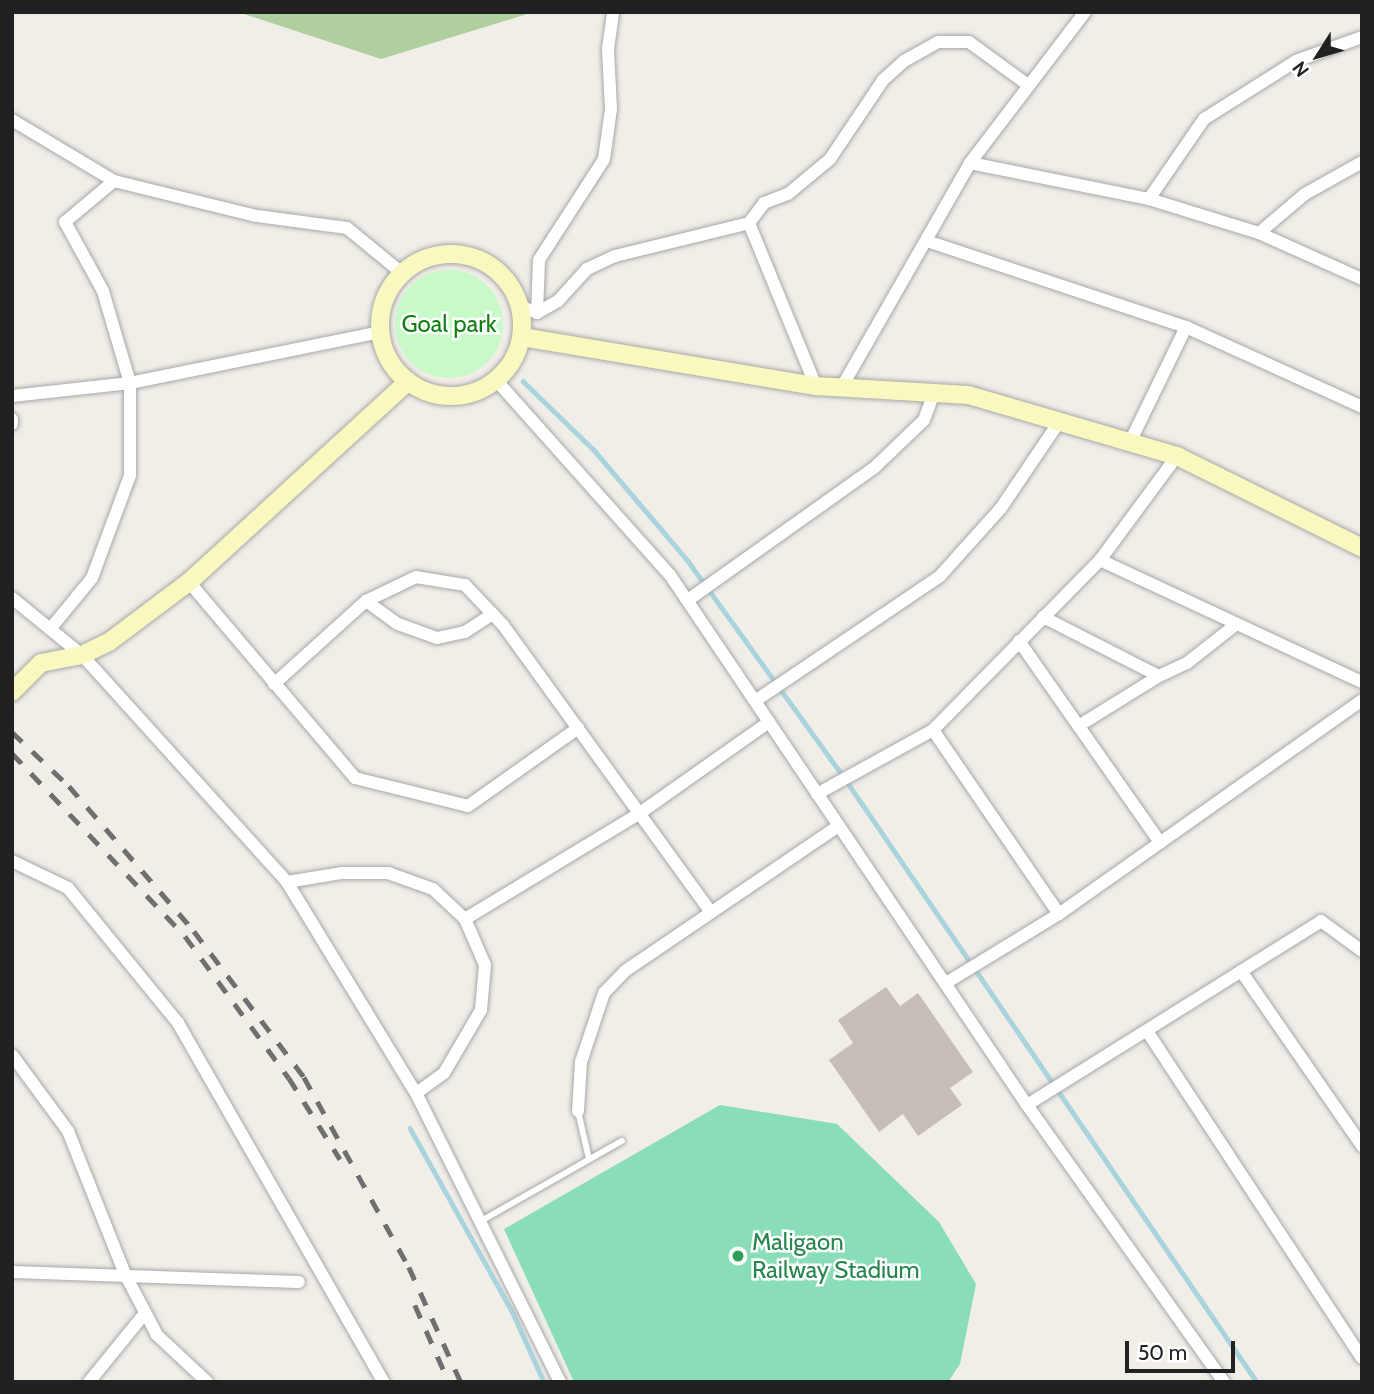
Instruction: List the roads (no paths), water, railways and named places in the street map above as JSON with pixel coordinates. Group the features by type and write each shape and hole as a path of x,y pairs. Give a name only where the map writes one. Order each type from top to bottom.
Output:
{"street":[{"path":"528,309 501,274 469,256 432,256 402,273 388,291 380,332 390,359 408,381 429,392 452,396 475,392 496,380 508,368 522,337 539,260 604,159 611,109 608,49 613,12"},
{"path":"843,385 970,163 1086,12"},
{"path":"1149,199 1204,119 1296,61 1362,37"},
{"path":"528,309 558,301 587,269 615,256 749,223 764,203 788,194 830,159 883,80 904,61 938,42 969,42 1028,85"},
{"path":"12,120 114,181 257,216 347,228 402,273"},
{"path":"1259,233 1305,194 1362,162"},
{"path":"970,163 1149,199 1259,233 1362,279"},
{"path":"51,628 92,578 130,475 130,383 103,290 65,222 114,181"},
{"path":"749,223 816,386"},
{"path":"927,242 1186,327 1362,407"},
{"path":"1130,440 1186,327"},
{"path":"12,396 130,383 380,332"},
{"path":"522,337 816,386 843,385 968,395 1060,419 1177,456 1362,548"},
{"path":"496,380 670,575 1027,1105 1224,1382"},
{"path":"12,692 41,663 82,655 109,642 189,582 408,381"},
{"path":"688,600 875,467 924,420 934,392"},
{"path":"755,701 940,576 1002,508 1060,419"},
{"path":"817,794 933,730 1100,560 1177,456"},
{"path":"1100,560 1234,626 1362,682"},
{"path":"274,684 366,601 416,577 466,585 493,614 578,727 711,912"},
{"path":"189,582 355,778 468,806 578,727"},
{"path":"12,598 82,655 287,882 416,1093 560,1382"},
{"path":"366,601 398,624 438,638 465,632 493,614"},
{"path":"1043,617 1159,676"},
{"path":"1080,725 1159,676 1188,663 1234,626"},
{"path":"1019,641 1160,842"},
{"path":"946,983 1059,914 1362,700"},
{"path":"465,919 640,813 769,722"},
{"path":"933,730 1059,914"},
{"path":"579,1111 581,1062 604,993 625,971 838,826"},
{"path":"12,861 68,888 178,1023 384,1382"},
{"path":"287,882 342,873 387,873 433,889 465,919 485,965 481,1010 444,1073 416,1093"},
{"path":"1027,1105 1321,921 1362,951"},
{"path":"1241,971 1362,1146"},
{"path":"1147,1031 1362,1358"},
{"path":"12,1055 68,1131 125,1273 158,1335 207,1382"},
{"path":"12,1272 125,1273 299,1282"},
{"path":"89,1382 145,1313"}],"lane":[{"path":"579,1111 589,1159"},
{"path":"481,1221 622,1141"}],"waterway":[{"path":"523,381 594,450 688,561 839,770 1257,1382"},
{"path":"410,1128 513,1313 544,1382"}],"railway":[{"path":"12,732 69,786 194,931 304,1077 409,1267 461,1382"},
{"path":"12,753 185,936 289,1078 340,1159"},
{"path":"415,1305 449,1382"}],"place":[{"name":"Maligaon Railway Stadium","path":"738,1256"}],"park label":[{"name":"Goal park","path":"449,324"}]}
